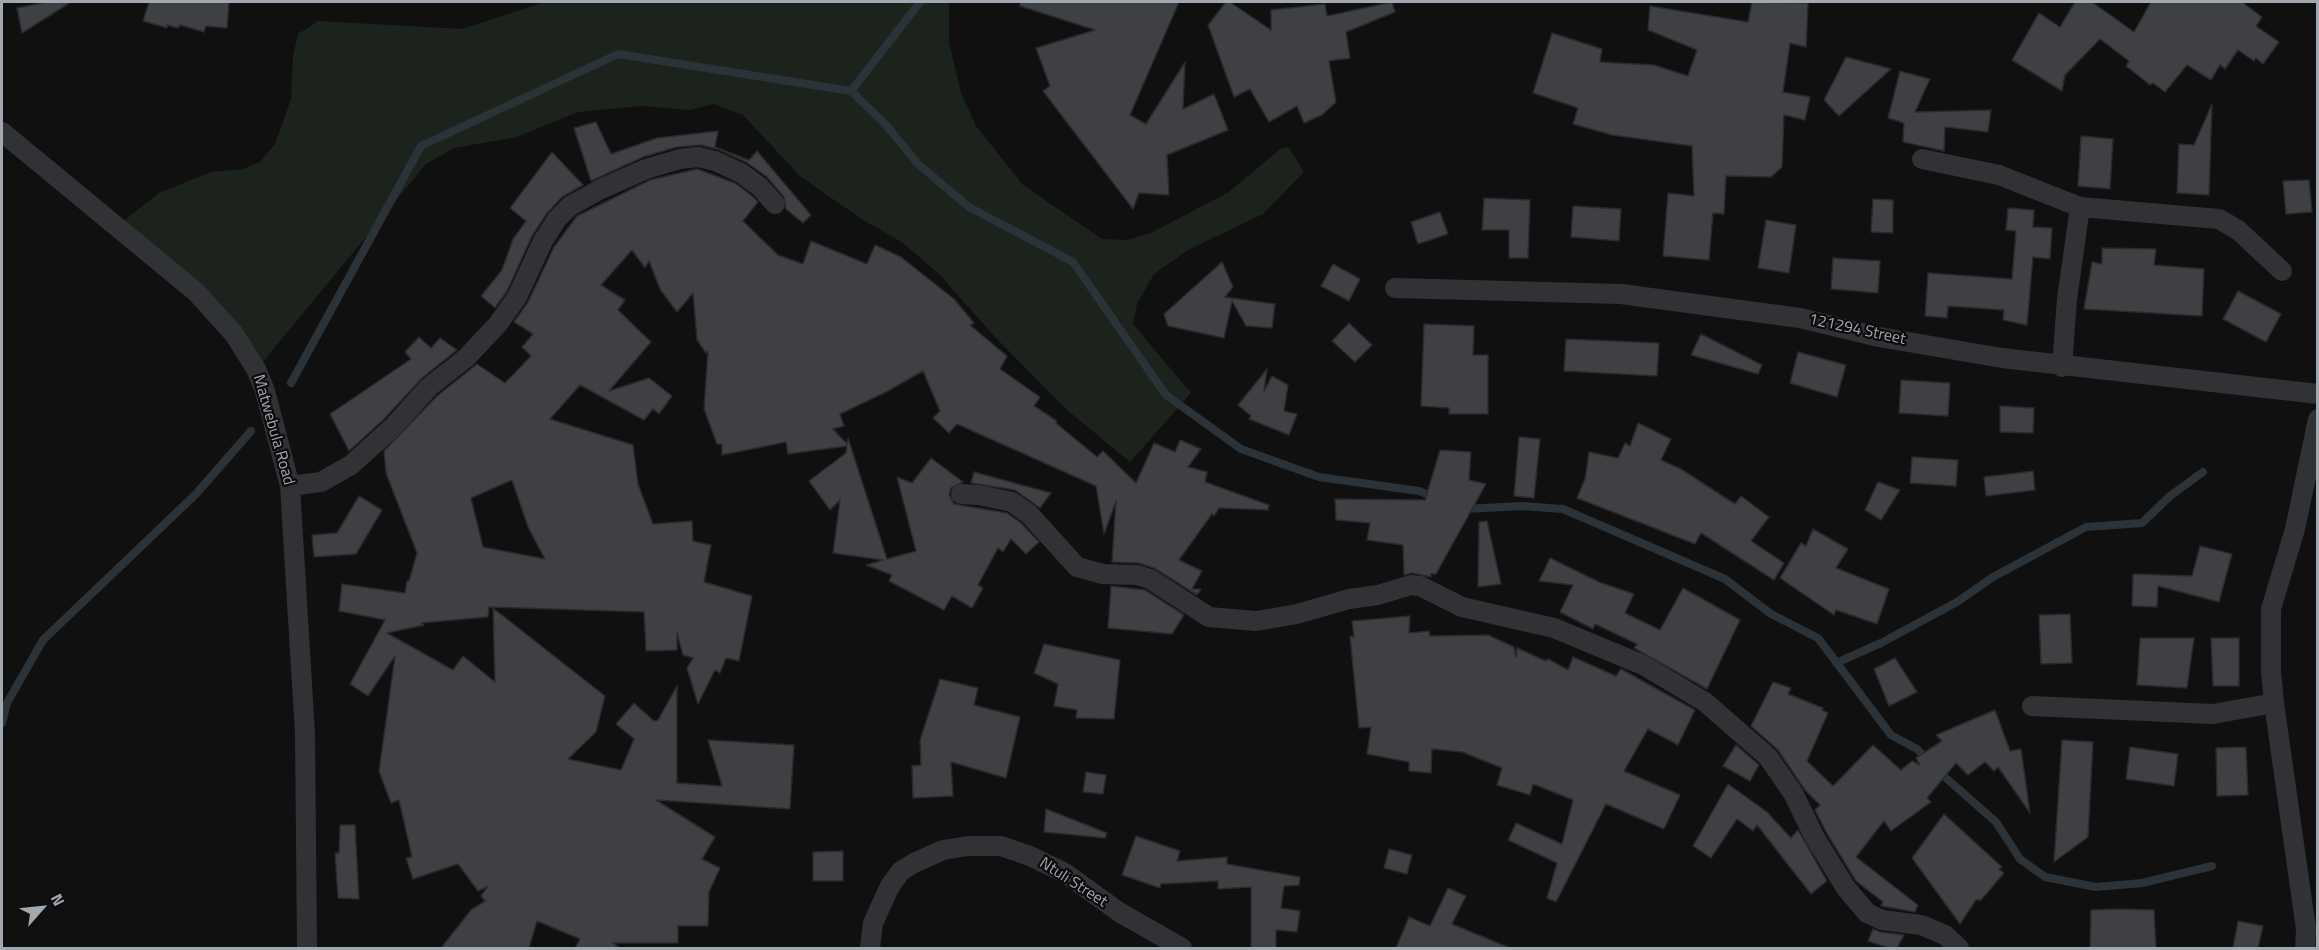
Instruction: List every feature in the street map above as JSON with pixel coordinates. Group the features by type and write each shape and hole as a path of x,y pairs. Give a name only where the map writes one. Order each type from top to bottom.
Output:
{"street":[{"name":"Matwebula Road","path":"2,132 196,292 234,334 256,369 265,391 290,486 305,734 308,948"},
{"path":"290,486 321,482 351,465 393,427 429,387 466,358 498,324 517,297 543,241 557,219 570,206 646,169 680,159 698,157 716,161 741,173 760,187 775,204"},
{"path":"1922,159 1999,175 2080,207 2219,219 2238,230 2282,272"},
{"path":"2062,367 2067,299 2080,207"},
{"name":"121294 Street","path":"1395,288 1621,294 1800,318 1879,337 2062,367 2318,394"},
{"path":"2306,948 2304,917 2274,703 2271,671 2271,609 2295,529 2318,419"},
{"path":"961,494 979,495 1012,502 1029,514 1077,567 1104,574 1137,575 1150,579 1209,617 1256,621 1297,614 1349,598 1378,595 1411,585 1420,586 1462,607 1554,628 1643,665 1705,702 1768,757 1793,793 1815,838 1846,888 1868,913 1882,920 1922,926 1945,935 1959,948"},
{"path":"2032,706 2213,714 2274,703"},
{"name":"Ntuli Street","path":"870,948 873,923 890,886 901,871 914,862 943,850 968,846 1001,846 1030,856 1065,873 1119,912 1182,948"}],"shaded area":[{"path":"545,2 949,2 949,42 961,93 976,126 1023,185 1102,239 1127,240 1151,233 1229,192 1280,149 1289,147 1304,172 1263,214 1188,250 1154,274 1137,304 1133,324 1191,393 1130,462 1066,409 997,339 938,273 903,243 860,218 800,176 743,115 714,104 689,110 641,106 578,112 517,137 454,148 426,164 257,369 118,225 159,193 211,172 243,169 260,162 275,144 291,99 293,56 298,34 318,21 462,29"}],"building":[{"path":"47,2 71,2 22,33 17,8"},
{"path":"149,2 229,2 227,28 206,26 204,32 180,25 178,28 167,25 167,28 143,21"},
{"path":"1020,2 1179,2 1130,115 1146,124 1185,62 1183,109 1214,94 1228,130 1167,155 1169,195 1139,193 1133,209 1043,91 1050,86 1036,48 1095,30 1020,6"},
{"path":"1226,2 1230,2 1271,30 1271,10 1325,4 1327,16 1392,2 1395,12 1346,32 1350,58 1329,61 1336,102 1322,115 1304,123 1297,106 1269,122 1250,89 1234,97 1208,25"},
{"path":"1752,2 1808,3 1806,47 1790,43 1783,92 1810,97 1805,120 1784,115 1782,167 1771,177 1726,176 1724,214 1713,213 1709,260 1663,256 1668,193 1694,196 1692,146 1612,135 1573,124 1578,108 1533,93 1552,33 1602,49 1600,62 1654,65 1688,76 1697,50 1648,30 1650,6 1748,22"},
{"path":"2075,2 2092,2 2134,32 2151,2 2242,2 2262,17 2256,26 2279,42 2263,64 2256,58 2254,61 2238,50 2225,69 2220,65 2211,80 2187,65 2165,92 2153,83 2150,85 2126,66 2129,61 2100,39 2065,75 2062,91 2012,60 2039,13 2060,27"},
{"path":"1846,57 1891,69 1839,116 1824,100"},
{"path":"1900,71 1930,79 1915,112 1991,110 1988,132 1945,127 1944,151 1903,142 1904,123 1888,118"},
{"path":"2212,104 2209,195 2177,193 2179,144 2194,145"},
{"path":"596,122 611,154 657,138 718,131 715,147 749,160 757,151 811,215 803,223 786,209 784,197 767,177 746,162 720,150 701,145 677,147 643,157 591,181 574,128"},
{"path":"2081,136 2113,139 2110,189 2078,186"},
{"path":"552,152 583,185 562,197 547,213 532,236 507,291 495,308 481,296 502,270 513,239 526,221 510,208"},
{"path":"697,169 735,183 758,202 743,221 778,255 803,264 811,241 867,264 875,245 901,257 954,299 974,323 970,325 1007,356 1000,369 1040,397 1034,406 1057,421 1056,423 1097,457 1103,451 1136,483 1154,443 1175,452 1180,440 1201,449 1188,467 1207,472 1205,482 1269,505 1268,510 1219,508 1214,516 1212,514 1179,560 1202,571 1192,589 1201,589 1197,595 1154,568 1138,563 1112,562 1116,501 1104,534 1096,486 957,424 949,433 933,418 940,411 923,371 840,414 844,426 833,429 847,444 848,438 887,559 916,551 897,477 912,483 931,458 963,482 951,488 949,494 954,504 1007,513 1021,523 1039,542 1026,554 1011,539 1003,552 998,548 978,585 983,588 972,608 952,596 944,610 889,581 892,575 866,565 883,560 833,553 840,500 830,510 809,481 846,453 847,446 788,454 786,442 722,455 722,444 717,444 704,409 708,351 706,353 697,340 693,293 677,312 660,289 649,261 645,268 632,250 601,285 625,300 618,310 651,342 609,391 649,378 672,396 659,414 653,409 644,420 580,385 550,419 633,445 638,484 653,524 692,521 693,541 711,545 704,582 752,596 739,661 726,658 720,673 715,670 698,704 687,668 693,658 683,655 677,633 677,650 646,651 644,612 489,607 488,617 421,623 424,625 387,633 453,670 463,656 495,682 493,608 605,696 596,732 568,759 621,770 634,739 616,724 634,703 654,721 658,720 677,686 677,783 722,786 708,740 794,745 790,809 656,800 715,837 702,859 720,868 709,892 708,926 678,926 678,943 613,943 620,948 575,948 580,939 537,921 529,948 441,948 471,910 485,901 481,896 488,886 478,891 458,864 413,879 406,858 412,857 399,800 391,803 379,771 395,656 368,696 350,684 385,620 339,611 342,584 405,593 417,553 386,473 384,451 437,396 477,364 505,383 531,356 522,347 533,334 514,322 528,302 554,247 577,216 650,180","holes":["512,480 528,527 545,559 483,547 471,498"]},
{"path":"2309,180 2312,212 2286,214 2283,181"},
{"path":"1484,198 1530,200 1528,258 1509,258 1509,230 1482,230"},
{"path":"1873,199 1893,200 1893,233 1871,232"},
{"path":"1573,206 1621,209 1619,241 1571,237"},
{"path":"2008,208 2034,210 2033,227 2052,228 2050,259 2033,257 2027,325 2003,320 2004,310 1948,306 1947,318 1925,316 1928,273 2012,279 2016,231 2006,230"},
{"path":"1440,212 1448,234 1418,244 1411,222"},
{"path":"1766,220 1796,225 1789,273 1758,268"},
{"path":"2102,248 2156,249 2154,265 2204,269 2202,316 2084,309 2092,262 2102,264"},
{"path":"1833,258 1880,261 1878,293 1831,289"},
{"path":"1222,262 1233,287 1225,297 1275,304 1272,328 1246,326 1232,301 1224,338 1168,326 1164,314"},
{"path":"1333,264 1360,279 1349,301 1321,286"},
{"path":"2238,291 2281,314 2266,342 2223,319"},
{"path":"1349,323 1372,345 1355,362 1332,341"},
{"path":"1424,324 1474,326 1473,355 1488,355 1488,414 1449,414 1449,408 1421,406"},
{"path":"1701,334 1762,365 1758,374 1691,355"},
{"path":"419,337 431,348 440,338 457,350 422,378 384,419 349,451 330,414 411,359 405,352"},
{"path":"1566,339 1659,343 1657,376 1564,371"},
{"path":"1798,352 1846,365 1837,397 1790,383"},
{"path":"1267,369 1264,391 1272,376 1288,385 1284,411 1297,414 1289,435 1249,419 1251,416 1238,405"},
{"path":"1901,380 1950,383 1948,416 1899,413"},
{"path":"2000,406 2034,408 2033,433 2000,432"},
{"path":"1638,423 1671,439 1661,460 1681,469 1735,504 1741,496 1769,517 1751,541 1784,563 1774,580 1701,533 1695,544 1577,498 1585,479 1589,452 1618,458 1625,443 1630,446"},
{"path":"1519,437 1540,439 1534,498 1514,496"},
{"path":"1440,450 1471,452 1469,480 1486,484 1436,574 1431,574 1431,577 1412,573 1404,575 1403,545 1367,540 1370,523 1336,520 1335,499 1425,500"},
{"path":"1912,457 1958,460 1956,486 1910,483"},
{"path":"2033,471 2035,490 1986,496 1984,477"},
{"path":"974,472 1051,493 1040,508 1015,490 971,483"},
{"path":"1878,482 1900,490 1881,520 1865,510"},
{"path":"359,496 382,510 356,554 314,557 312,535 337,533"},
{"path":"1487,521 1501,584 1478,587 1479,522"},
{"path":"1813,529 1848,549 1836,568 1889,589 1877,624 1836,610 1834,615 1780,578 1801,543 1806,546"},
{"path":"2200,546 2232,554 2219,602 2158,586 2157,607 2132,606 2133,574 2192,576"},
{"path":"1550,558 1599,582 1634,594 1625,613 1660,630 1683,588 1740,620 1707,689 1634,648 1637,644 1595,624 1593,629 1560,612 1573,585 1539,581"},
{"path":"1111,586 1145,590 1184,615 1172,634 1108,628"},
{"path":"2070,614 2072,663 2041,664 2039,615"},
{"path":"1410,616 1409,633 1429,631 1430,636 1488,635 1514,647 1516,657 1517,648 1546,661 1548,659 1568,670 1573,657 1616,676 1621,669 1695,710 1678,745 1648,729 1624,771 1680,795 1664,829 1606,804 1556,902 1547,898 1557,863 1508,840 1516,823 1562,844 1573,800 1533,784 1530,795 1497,785 1502,768 1462,752 1432,749 1431,773 1409,771 1409,762 1367,754 1371,727 1359,728 1350,636 1354,637 1352,621"},
{"path":"2140,638 2194,638 2187,688 2137,685"},
{"path":"2211,638 2239,638 2239,686 2213,686"},
{"path":"1044,644 1120,660 1114,719 1076,718 1077,710 1054,706 1058,684 1034,673"},
{"path":"1895,658 1917,692 1889,706 1874,669"},
{"path":"940,679 978,688 974,705 1020,717 1006,778 951,762 953,796 913,798 912,766 921,765 920,740"},
{"path":"1773,682 1791,688 1788,694 1823,708 1822,710 1828,713 1807,761 1833,786 1873,745 1901,770 1912,761 1920,765 1916,758 1942,741 1936,735 1995,710 2010,751 2021,749 2030,813 1998,767 1994,771 1985,762 1968,775 1956,763 1927,798 1931,802 1891,831 1884,821 1856,857 1918,905 1915,912 1881,906 1883,902 1856,881 1826,832 1815,810 1820,805 1805,790 1778,750 1751,726"},
{"path":"2062,740 2093,742 2088,837 2054,862"},
{"path":"1736,745 1759,765 1750,781 1723,766"},
{"path":"2130,747 2178,754 2174,786 2126,779"},
{"path":"2246,747 2248,795 2217,796 2216,748"},
{"path":"1086,772 1106,775 1103,794 1083,792"},
{"path":"1728,784 1767,812 1791,838 1798,830 1827,881 1811,894 1757,825 1753,831 1737,819 1711,858 1693,846"},
{"path":"1046,809 1107,833 1105,838 1044,832"},
{"path":"1944,814 2002,867 1999,869 2004,873 1981,900 1976,900 1960,924 1912,858"},
{"path":"340,825 355,825 359,899 338,898 335,853 339,853"},
{"path":"1136,836 1180,851 1177,861 1227,857 1227,864 1300,877 1299,885 1284,886 1281,908 1300,911 1297,932 1276,930 1276,948 1251,948 1251,887 1218,889 1218,881 1161,884 1160,888 1122,875"},
{"path":"1389,849 1412,855 1407,874 1384,868"},
{"path":"843,851 843,881 813,881 813,852"},
{"path":"1448,888 1466,896 1452,924 1510,948 1396,948 1409,917 1430,926"},
{"path":"2091,910 2154,910 2156,948 2090,948"},
{"path":"2238,921 2263,926 2258,948 2233,948"},
{"path":"1873,929 1904,935 1897,948 1889,948 1868,941"}],"waterway":[{"path":"291,383 421,146 618,54 851,91 920,2"},
{"path":"851,91 887,126 918,164 969,207 1073,262 1166,395 1241,449 1319,477 1419,491 1434,497"},
{"path":"2,723 7,703 43,640 196,494 251,431"},
{"path":"1836,663 1881,643 1957,602 1993,577 2086,527 2142,523 2170,496 2203,472"},
{"path":"1465,509 1522,506 1563,509 1725,579 1771,614 1818,638 1891,735 1917,749 1928,760"},
{"path":"1938,771 1996,822 2020,859 2045,877 2096,887 2142,883 2212,866"}]}
